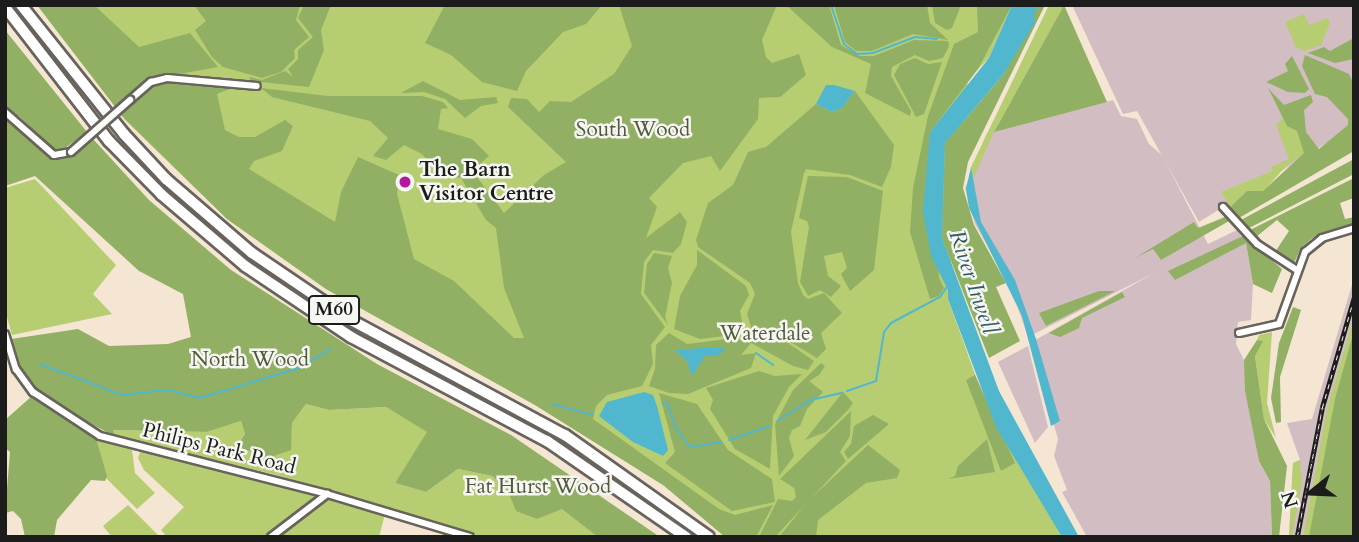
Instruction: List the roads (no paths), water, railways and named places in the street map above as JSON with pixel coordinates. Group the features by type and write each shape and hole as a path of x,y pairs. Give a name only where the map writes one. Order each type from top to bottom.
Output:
{"highway":[{"name":"M60","path":"21,5 124,134 166,179 242,245 351,320 565,435 709,537"},
{"name":"M60","path":"5,7 109,141 235,258 351,337 547,441 686,537"}],"street":[{"path":"5,112 54,155 71,152 151,82 167,78 257,86"},
{"path":"1223,207 1257,244 1297,270"},
{"path":"1240,333 1279,324 1297,270 1311,245 1354,228"},
{"name":"Philips Park Road","path":"5,334 16,369 33,392 94,433 327,494 470,537"},
{"path":"271,537 327,494"}],"water":[{"path":"1012,5 1038,5 1033,17 1036,21 1003,75 945,143 942,238 999,391 1079,537 1062,537 996,427 948,299 948,290 931,256 923,212 930,132 989,58"},
{"path":"826,85 855,91 842,108 832,112 816,104"},
{"path":"971,167 981,222 1015,280 1036,339 1060,421 1051,426 1022,316 969,208 966,189"},
{"path":"725,348 718,356 705,356 692,376 687,361 675,350"},
{"path":"644,392 653,395 657,406 668,450 663,456 633,442 599,416 607,402"}],"waterway":[{"path":"831,5 844,44 857,54 873,53 915,37 937,39"},
{"path":"847,391 876,381 884,332 891,323 940,297 946,288"},
{"path":"40,364 122,395 168,390 200,398 299,368 331,349"},
{"path":"756,353 773,365"},
{"path":"777,421 811,400 842,393"},
{"path":"663,404 667,403 677,430 690,447 722,442"},
{"path":"552,404 593,415"},
{"path":"729,440 770,426"}],"railway":[{"path":"1297,537 1322,408 1354,298"}],"place":[{"name":"The Barn Visitor Centre","path":"405,182"}],"park label":[{"name":"South Wood","path":"633,130"},
{"name":"Waterdale","path":"765,334"},
{"name":"North Wood","path":"250,360"},
{"name":"Fat Hurst Wood","path":"538,487"}],"water label":[{"name":"River Irwell","path":"973,282"}]}
